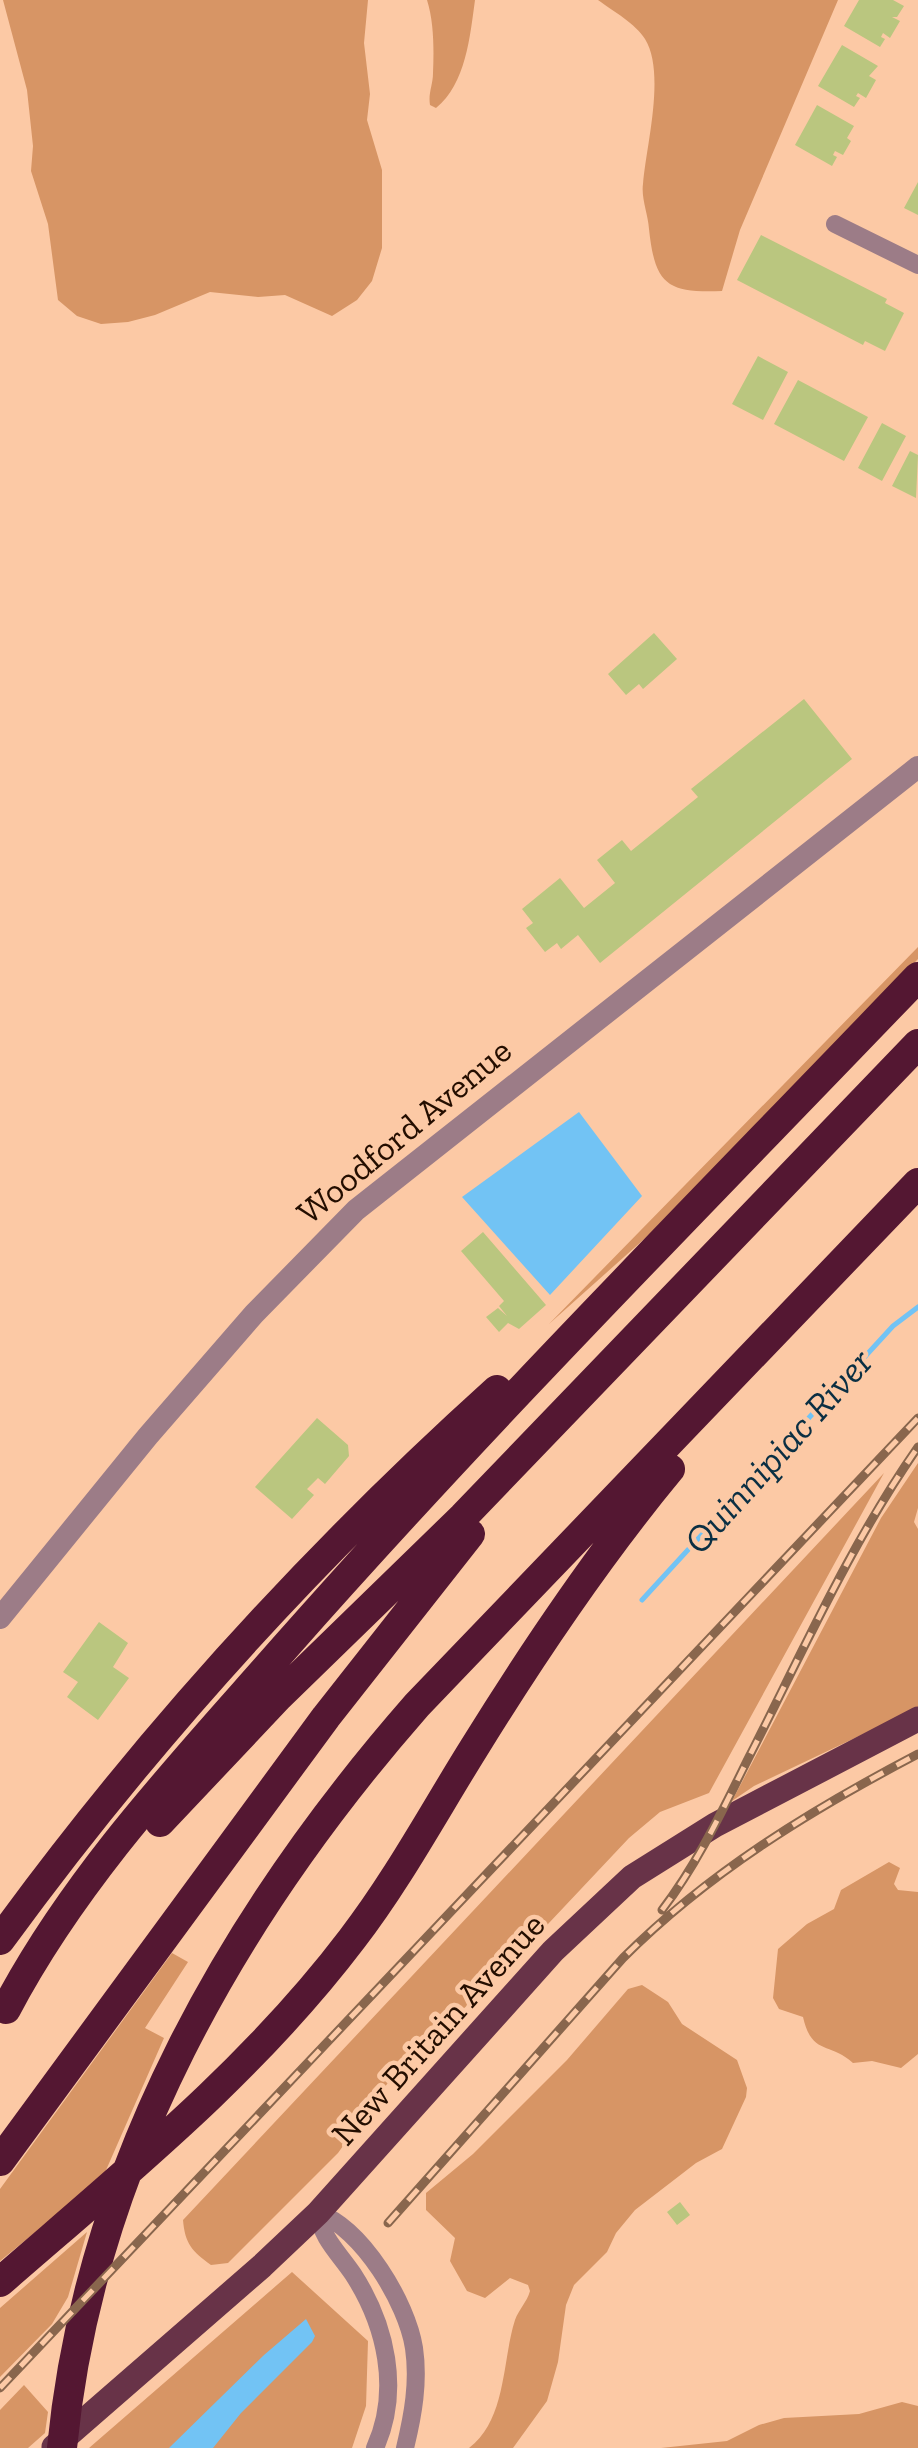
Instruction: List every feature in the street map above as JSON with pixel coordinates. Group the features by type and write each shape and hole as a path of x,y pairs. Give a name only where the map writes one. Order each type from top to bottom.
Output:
{"highway":[{"path":"3,2013 74,1900 182,1766 385,1536 918,977"},
{"path":"3,2013 102,1888 230,1746 463,1517 918,1044"},
{"path":"62,2448 80,2336 110,2220 145,2124 181,2046 269,1896 374,1755 454,1665 918,1183"},
{"path":"0,1940 136,1767 262,1624 490,1396 643,1264"},
{"path":"0,2162 384,1640 468,1537 630,1357 682,1290"},
{"path":"0,2282 205,2103 311,1992 386,1890 588,1574 800,1308"}],"main road":[{"name":"New Britain Avenue","path":"53,2448 318,2213 553,1951 632,1877 744,1809 918,1718"}],"street":[{"path":"835,224 918,265"},
{"name":"Woodford Avenue","path":"0,1618 243,1326 356,1210 918,767"},
{"path":"318,2213 322,2232 364,2293 378,2321 386,2350 386,2412 375,2448"},
{"path":"318,2213 350,2232 370,2257 402,2313 413,2346 416,2382 405,2448"}],"shaded area":[{"path":"3,0 368,0 364,43 370,94 367,120 382,170 382,248 372,281 357,300 332,316 285,295 258,297 210,292 155,315 101,324 77,316 58,300 48,224 31,171 33,146 27,90"},
{"path":"427,0 475,0 460,73 436,108 430,105 433,46"},
{"path":"598,0 838,0 740,230 722,291 676,287 660,274 655,263 643,189 653,110 651,53 636,28"},
{"path":"918,947 918,959 671,1215 549,1324"},
{"path":"918,1463 918,1508 914,1522 918,1529 918,1708 754,1786 732,1801 881,1518"},
{"path":"884,1473 709,1793 660,1812 629,1838 498,1977 397,2070 338,2153 228,2263 211,2265 199,2255 188,2241 183,2220"},
{"path":"889,1862 900,1868 894,1884 898,1890 918,1892 918,2054 901,2068 872,2061 853,2063 816,2043 803,2017 779,2009 773,1998 778,1949 807,1924 834,1909 841,1890"},
{"path":"172,1953 188,1962 145,2028 164,2038 103,2177 0,2261 0,2189"},
{"path":"642,1985 668,2002 682,2024 737,2060 747,2088 746,2097 722,2149 696,2163 635,2210 616,2233 607,2252 574,2285 566,2305 558,2362 547,2401 513,2448 469,2448 481,2436 497,2405 515,2320 530,2291 528,2285 510,2278 485,2298 467,2291 450,2261 455,2238 426,2210 426,2193 473,2154 567,2060 628,1989"},
{"path":"87,2232 68,2297 52,2324 0,2377 0,2308"},
{"path":"292,2272 368,2341 366,2406 352,2448 89,2448"},
{"path":"24,2385 48,2412 45,2433 28,2448 0,2448 0,2410"},
{"path":"902,2402 918,2406 918,2448 661,2448 727,2441 784,2418 859,2414"}],"water":[{"path":"579,1112 642,1196 550,1295 462,1197"},
{"path":"306,2319 315,2336 312,2342 241,2413 213,2448 169,2448 264,2355"}],"building":[{"path":"859,0 893,0 904,6 897,17 892,17 900,21 890,38 883,33 881,37 885,39 880,47 844,26"},
{"path":"842,45 878,66 869,76 876,80 866,98 858,93 860,98 854,107 818,86"},
{"path":"817,105 854,126 843,155 835,151 833,155 837,157 832,166 795,145"},
{"path":"918,182 918,215 904,208"},
{"path":"761,235 887,299 885,303 904,313 885,351 865,341 863,345 737,280"},
{"path":"758,356 788,372 763,420 732,404"},
{"path":"798,380 868,417 844,461 774,424"},
{"path":"882,423 906,436 882,481 858,468"},
{"path":"910,451 918,455 916,498 892,486"},
{"path":"654,633 677,659 643,689 639,684 626,695 608,674"},
{"path":"804,699 852,759 600,963 578,935 561,949 557,943 545,952 526,928 533,923 522,909 560,878 584,908 615,883 597,860 622,840 631,851 698,797 691,789"},
{"path":"483,1232 546,1305 519,1329 508,1323 499,1332 486,1317 498,1308 507,1316 499,1306 504,1301 461,1251"},
{"path":"317,1418 348,1445 349,1456 325,1484 318,1478 307,1489 314,1495 292,1519 255,1487"},
{"path":"99,1622 128,1643 113,1667 129,1678 98,1720 67,1697 78,1682 63,1672"},
{"path":"680,2202 690,2215 677,2225 667,2212"}],"waterway":[{"name":"Quinnipiac River","path":"642,1600 893,1326 918,1307"}],"railway":[{"path":"0,2388 918,1418"},
{"path":"662,1910 709,1835 849,1560 918,1447"},
{"path":"388,2223 623,1958 656,1927 763,1845 918,1754"}]}
